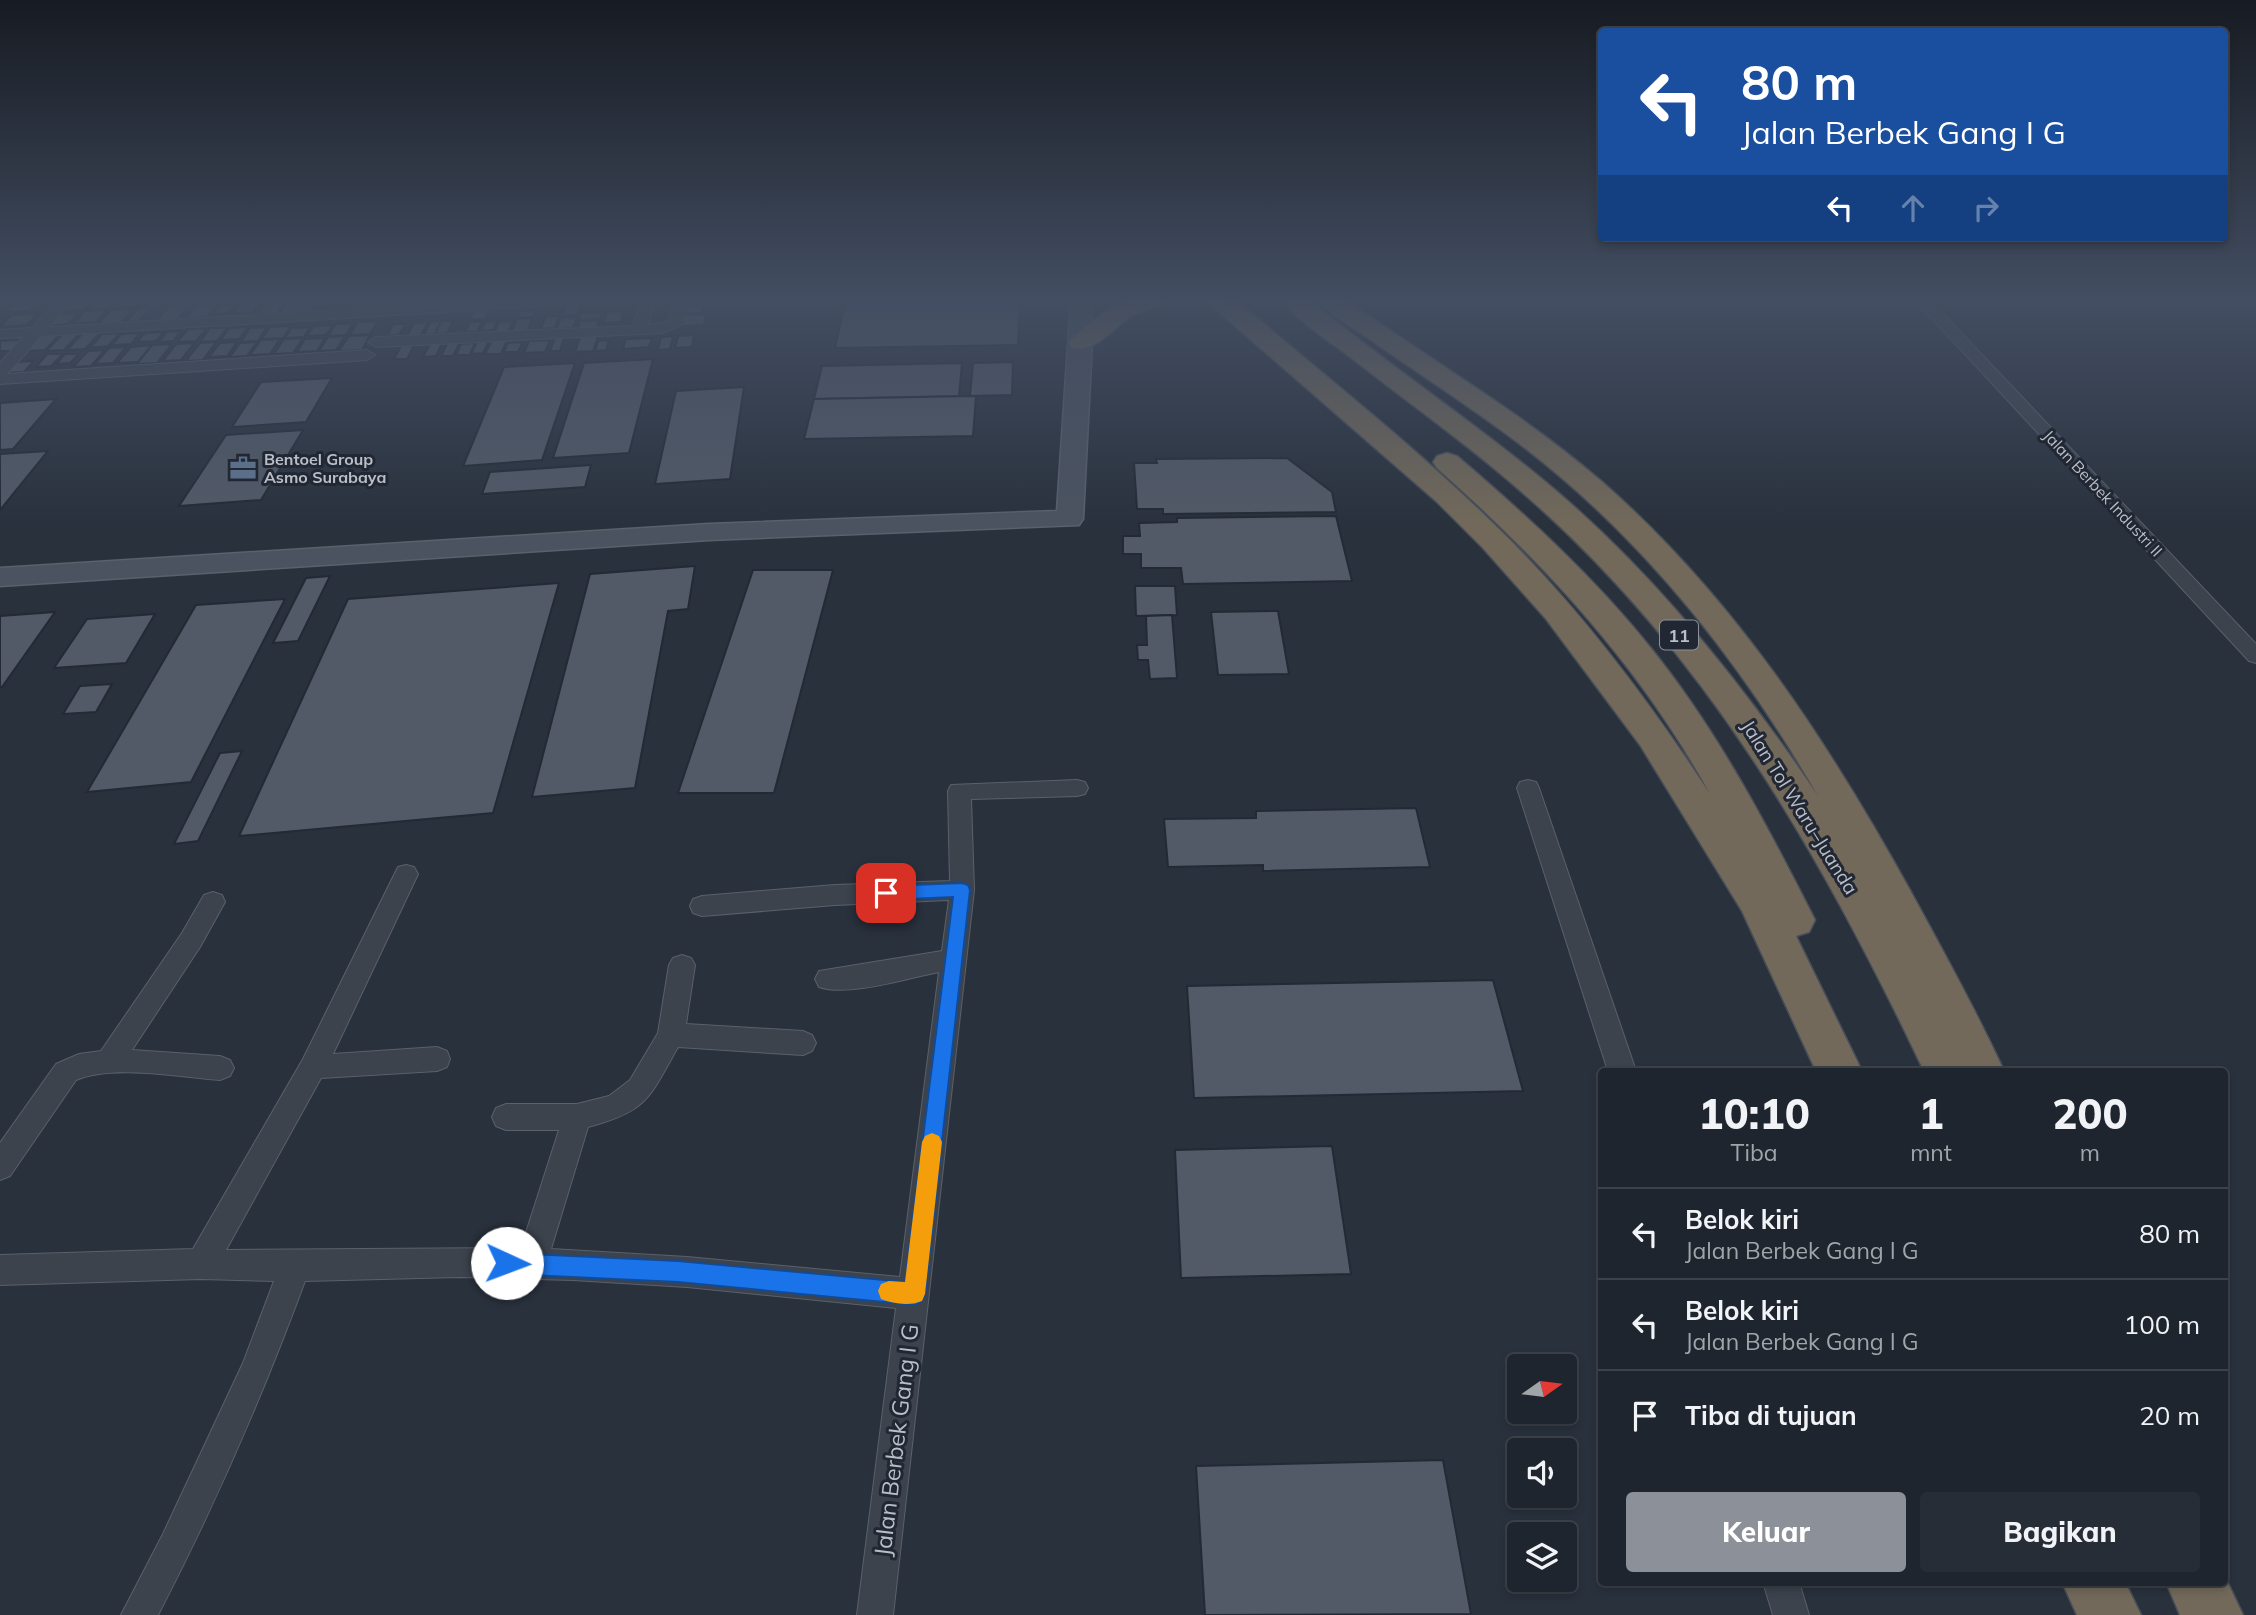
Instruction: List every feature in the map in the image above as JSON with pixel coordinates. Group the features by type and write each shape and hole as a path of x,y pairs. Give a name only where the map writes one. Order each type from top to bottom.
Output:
{"highway":[{"path":"1294,374 1361,418"},
{"path":"1309,374 1361,418 1493,540 1558,612 1653,736 1759,904 1838,1068"},
{"name":"11","path":"1341,374 1493,501 1576,583 1638,656 1732,798 1840,1013 1864,1068"},
{"name":"Jalan Tol Waru–Juanda","path":"1388,374 1527,481 1615,564 1687,644 1759,737 1821,833 1894,962 1946,1068"},
{"path":"1439,374 1495,413 1591,489 1699,598 1767,686 1847,814 1936,980 1980,1068"},
{"path":"2096,1586 2110,1615"},
{"path":"2198,1586 2212,1615"},
{"path":"2207,1586 2219,1615"}],"street":[{"path":"0,379 71,374"},
{"path":"0,577 760,529 1070,519 1079,374"},
{"name":"Jalan Berbek Industri II","path":"1992,374 2256,656"},
{"name":"Jalan Berbek Gang I G","path":"875,1615 962,890 959,791 1077,788"},
{"path":"1528,788 1621,1068"},
{"path":"201,1264 313,1067 406,874"},
{"path":"702,906 835,895 962,890"},
{"path":"109,1062 191,940 213,902"},
{"path":"828,979 852,978 954,959"},
{"path":"506,1117 577,1117 616,1107 640,1089 671,1035 682,965"},
{"path":"671,1035 803,1043"},
{"path":"313,1067 437,1059"},
{"path":"0,1167 66,1072 83,1064 109,1062 220,1068"},
{"path":"531,1264 577,1117"},
{"path":"0,1270 201,1264 295,1266 460,1262 678,1271 915,1294"},
{"path":"139,1615 175,1546 256,1370 295,1266"},
{"path":"1782,1586 1791,1615"}],"building":[{"path":"501,374 571,374 542,460 463,466"},
{"path":"580,374 649,374 629,453 553,458"},
{"path":"820,374 961,374 959,396 814,399"},
{"path":"972,374 1013,374 1012,395 970,396"},
{"path":"332,378 306,422 232,427 261,382"},
{"path":"744,387 730,479 655,484 676,391"},
{"path":"976,396 973,436 804,439 814,399"},
{"path":"56,399 13,449 0,450 0,403"},
{"name":"Bentoel Group Asmo Surabaya","path":"303,430 261,500 179,506 226,435"},
{"path":"48,451 0,510 0,454"},
{"path":"1287,458 1332,492 1336,512 1163,514 1163,509 1137,509 1134,463 1157,463 1156,459"},
{"path":"591,465 585,487 482,494 490,472"},
{"path":"1336,516 1352,581 1183,584 1181,568 1141,568 1141,554 1123,554 1123,536 1140,536 1139,523 1177,522 1177,518"},
{"path":"695,566 688,609 668,611 635,788 532,797 590,574"},
{"path":"753,570 833,570 774,793 678,793"},
{"path":"330,576 298,641 273,643 306,578"},
{"path":"559,583 493,813 239,836 348,599"},
{"path":"1135,586 1175,586 1177,615 1136,616"},
{"path":"285,599 191,782 87,792 196,605"},
{"path":"1278,611 1289,674 1218,675 1211,612"},
{"path":"55,612 2,687 0,687 0,616"},
{"path":"155,614 126,663 54,668 87,619"},
{"path":"1172,615 1177,678 1150,679 1148,660 1138,660 1137,645 1147,645 1146,616"},
{"path":"112,684 96,712 63,714 80,686"},
{"path":"242,751 198,841 174,844 220,753"},
{"path":"1416,808 1430,867 1263,871 1263,865 1168,867 1164,819 1256,818 1256,811"},
{"path":"1493,980 1523,1091 1194,1098 1187,986"},
{"path":"1332,1146 1351,1274 1181,1278 1175,1150"},
{"path":"1443,1460 1471,1614 1205,1615 1196,1466"}],"slow traffic":[{"path":"889,1291 915,1294 932,1142"}],"place":[{"name":"Bentoel Group Asmo Surabaya","path":"243,468"}],"route":[{"path":"507,1263 678,1271 915,1294 962,890 886,893"}]}
